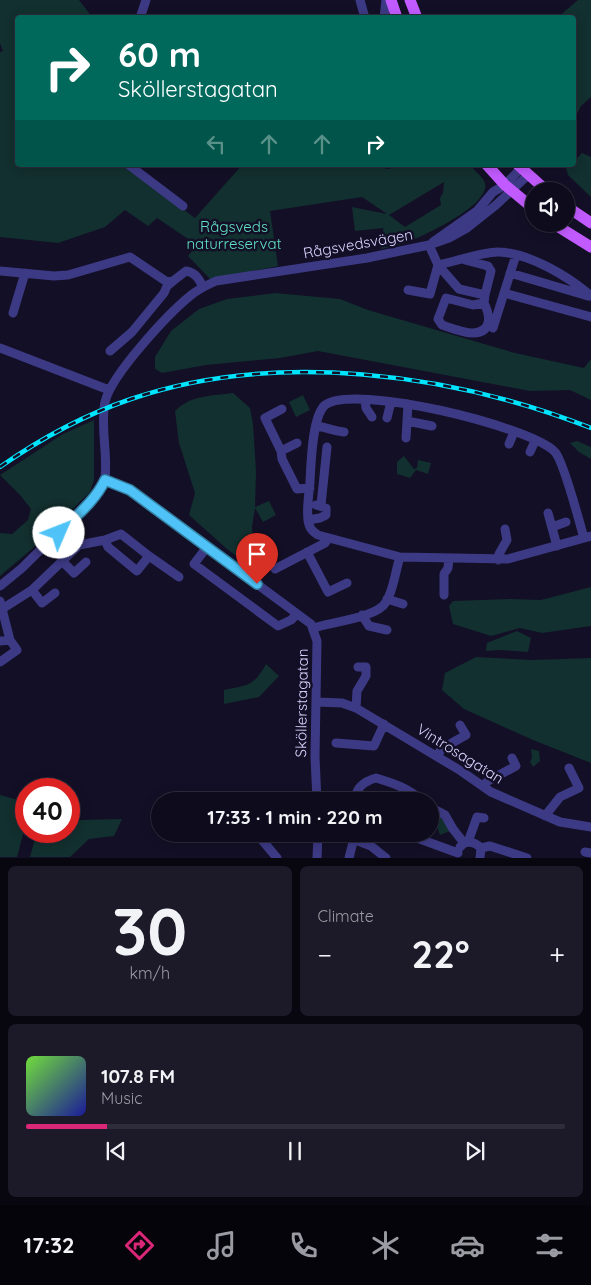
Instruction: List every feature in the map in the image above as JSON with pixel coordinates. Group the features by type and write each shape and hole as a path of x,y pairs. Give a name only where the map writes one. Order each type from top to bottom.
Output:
{"main road":[{"path":"391,0 396,15"},
{"path":"410,0 416,15"},
{"path":"489,167 508,188 525,202"},
{"path":"522,170 536,182"},
{"path":"575,212 591,223"},
{"path":"567,232 591,246"}],"street":[{"path":"141,15 146,0"},
{"path":"360,0 365,15"},
{"path":"384,15 386,0"},
{"path":"132,167 183,206"},
{"name":"Rågsvedsvägen","path":"105,480 104,415 105,402 109,390 120,372 170,314 190,296 216,280 367,258 429,245 449,238 467,228 508,188 522,170"},
{"path":"429,245 438,265 460,289 484,299"},
{"path":"438,265 497,252 516,255 528,258 578,284 591,296"},
{"path":"493,328 516,255"},
{"path":"0,271 54,276 68,275 130,257 167,282 173,281"},
{"path":"463,260 488,266 492,271 484,299 490,318 487,328 483,331 472,333 439,323 438,320 446,298 473,305 484,299"},
{"path":"408,290 430,294 438,265"},
{"path":"110,351 132,332 167,286 186,271 195,275 203,287"},
{"path":"13,313 24,273"},
{"path":"510,273 591,296"},
{"path":"504,293 591,317"},
{"path":"0,348 109,390"},
{"path":"346,399 391,402 446,411 486,422 554,450 560,458 587,537 514,558 498,560 400,558 318,535 310,528 308,520 310,488 321,427 320,411 329,403 346,399"},
{"path":"366,400 366,408 372,417"},
{"path":"387,418 391,402"},
{"path":"406,438 405,423 408,404"},
{"path":"423,424 426,408"},
{"path":"282,409 265,418 281,451 282,460 297,489 310,488"},
{"path":"405,423 432,426"},
{"path":"321,427 330,431 343,429"},
{"path":"509,444 514,432"},
{"path":"530,452 535,441"},
{"path":"281,451 297,444"},
{"path":"321,505 327,447"},
{"path":"0,586 22,568 93,499 105,480"},
{"name":"Sköllerstagatan","path":"105,480 130,490 307,620 314,628 317,641 315,757 317,792"},
{"path":"308,520 326,515 326,508 321,505 309,504"},
{"path":"548,513 557,546"},
{"path":"552,526 566,522"},
{"path":"498,560 499,554 507,540 505,529"},
{"path":"0,662 17,650 10,640 1,605 32,590 79,545 105,540 121,534 179,577"},
{"path":"275,569 325,543 328,539"},
{"path":"105,540 108,547 137,571 149,556"},
{"path":"206,547 194,564 278,626 291,620 297,614"},
{"path":"307,552 328,592 347,583"},
{"path":"314,628 379,610 388,599 400,558"},
{"path":"444,596 444,574 448,568 449,558"},
{"path":"62,561 74,573 86,562"},
{"path":"32,590 42,603 55,593"},
{"path":"388,599 402,604"},
{"path":"362,616 369,626 387,630"},
{"path":"0,641 10,640"},
{"path":"356,708 357,691 366,672 366,667 358,666"},
{"name":"Vintrosagatan","path":"317,702 342,703 356,708 483,786 560,822 591,827"},
{"path":"336,743 374,746 384,724"},
{"path":"436,756 443,748 466,735 460,725"},
{"path":"483,786 488,781 516,766 512,758"},
{"path":"545,816 560,796 579,788 569,768"},
{"path":"358,792 361,786 370,779 376,778 403,787 410,792"},
{"path":"439,812 445,815 466,842 478,844 481,848 480,858"},
{"path":"427,842 457,855 466,842 477,817 484,818"},
{"path":"264,842 277,858"},
{"path":"316,858 317,842"},
{"path":"349,858 353,842"},
{"path":"362,842 386,858"},
{"path":"481,848 490,846 527,858"}],"green space":[{"name":"Rågsveds naturreservat","path":"0,0 79,0 90,15 15,15 15,167 127,167 195,218 240,167 377,167 389,169 392,167 472,167 485,183 484,192 478,201 467,210 441,226 407,242 381,249 381,246 385,245 383,228 355,231 352,207 387,214 362,197 270,211 278,266 211,280 188,256 197,245 157,218 148,226 125,210 105,227 58,243 0,237 0,52 3,51 0,43","holes":["444,182 443,193 440,198 441,205 405,227 389,215"]},
{"path":"578,0 591,0 591,97 581,106 576,116 576,15 560,15"},
{"path":"582,153 591,157 591,197 568,175 566,168 576,167 576,159"},
{"path":"275,293 340,299 368,310 515,353 584,368 591,359 591,400 570,390 530,391 318,351 280,358 206,365 162,373 155,369 155,357 171,331 199,309 227,299"},
{"path":"233,393 250,408 256,471 255,507 269,501 276,515 263,522 255,508 252,527 254,548 250,566 227,549 189,515 195,493 179,443 175,411 195,399"},
{"path":"303,395 310,410 296,417 289,402"},
{"path":"94,420 94,480 90,492 33,548 0,576 0,533 12,534 28,520 31,509 0,475 63,434"},
{"path":"577,441 591,447 591,459 579,452 570,443"},
{"path":"404,456 414,469 417,468 418,460 431,463 428,474 416,470 410,478 397,474 397,462"},
{"path":"591,587 591,626 542,633 520,628 491,636 453,624 449,606 453,601 541,600"},
{"path":"517,631 531,638 528,652 486,651 487,643"},
{"path":"476,657 533,660 591,658 591,763 533,740 464,709 442,690 445,673"},
{"path":"266,664 279,676 259,697 224,704 224,690 249,684 257,677"},
{"path":"531,749 539,751 540,761 533,767 530,762 532,757"},
{"path":"0,795 15,799 15,843 21,843 17,857 0,857"},
{"path":"439,816 443,818 450,831 440,835"},
{"path":"122,819 114,836 89,839 70,857 30,857 34,843 80,843 80,820"}],"railway":[{"path":"0,467 63,428 114,405 186,384 244,375 303,372 362,374 422,382 480,393 537,409 591,428"}],"route":[{"path":"59,533 93,499 105,480 130,490 257,584"}]}
